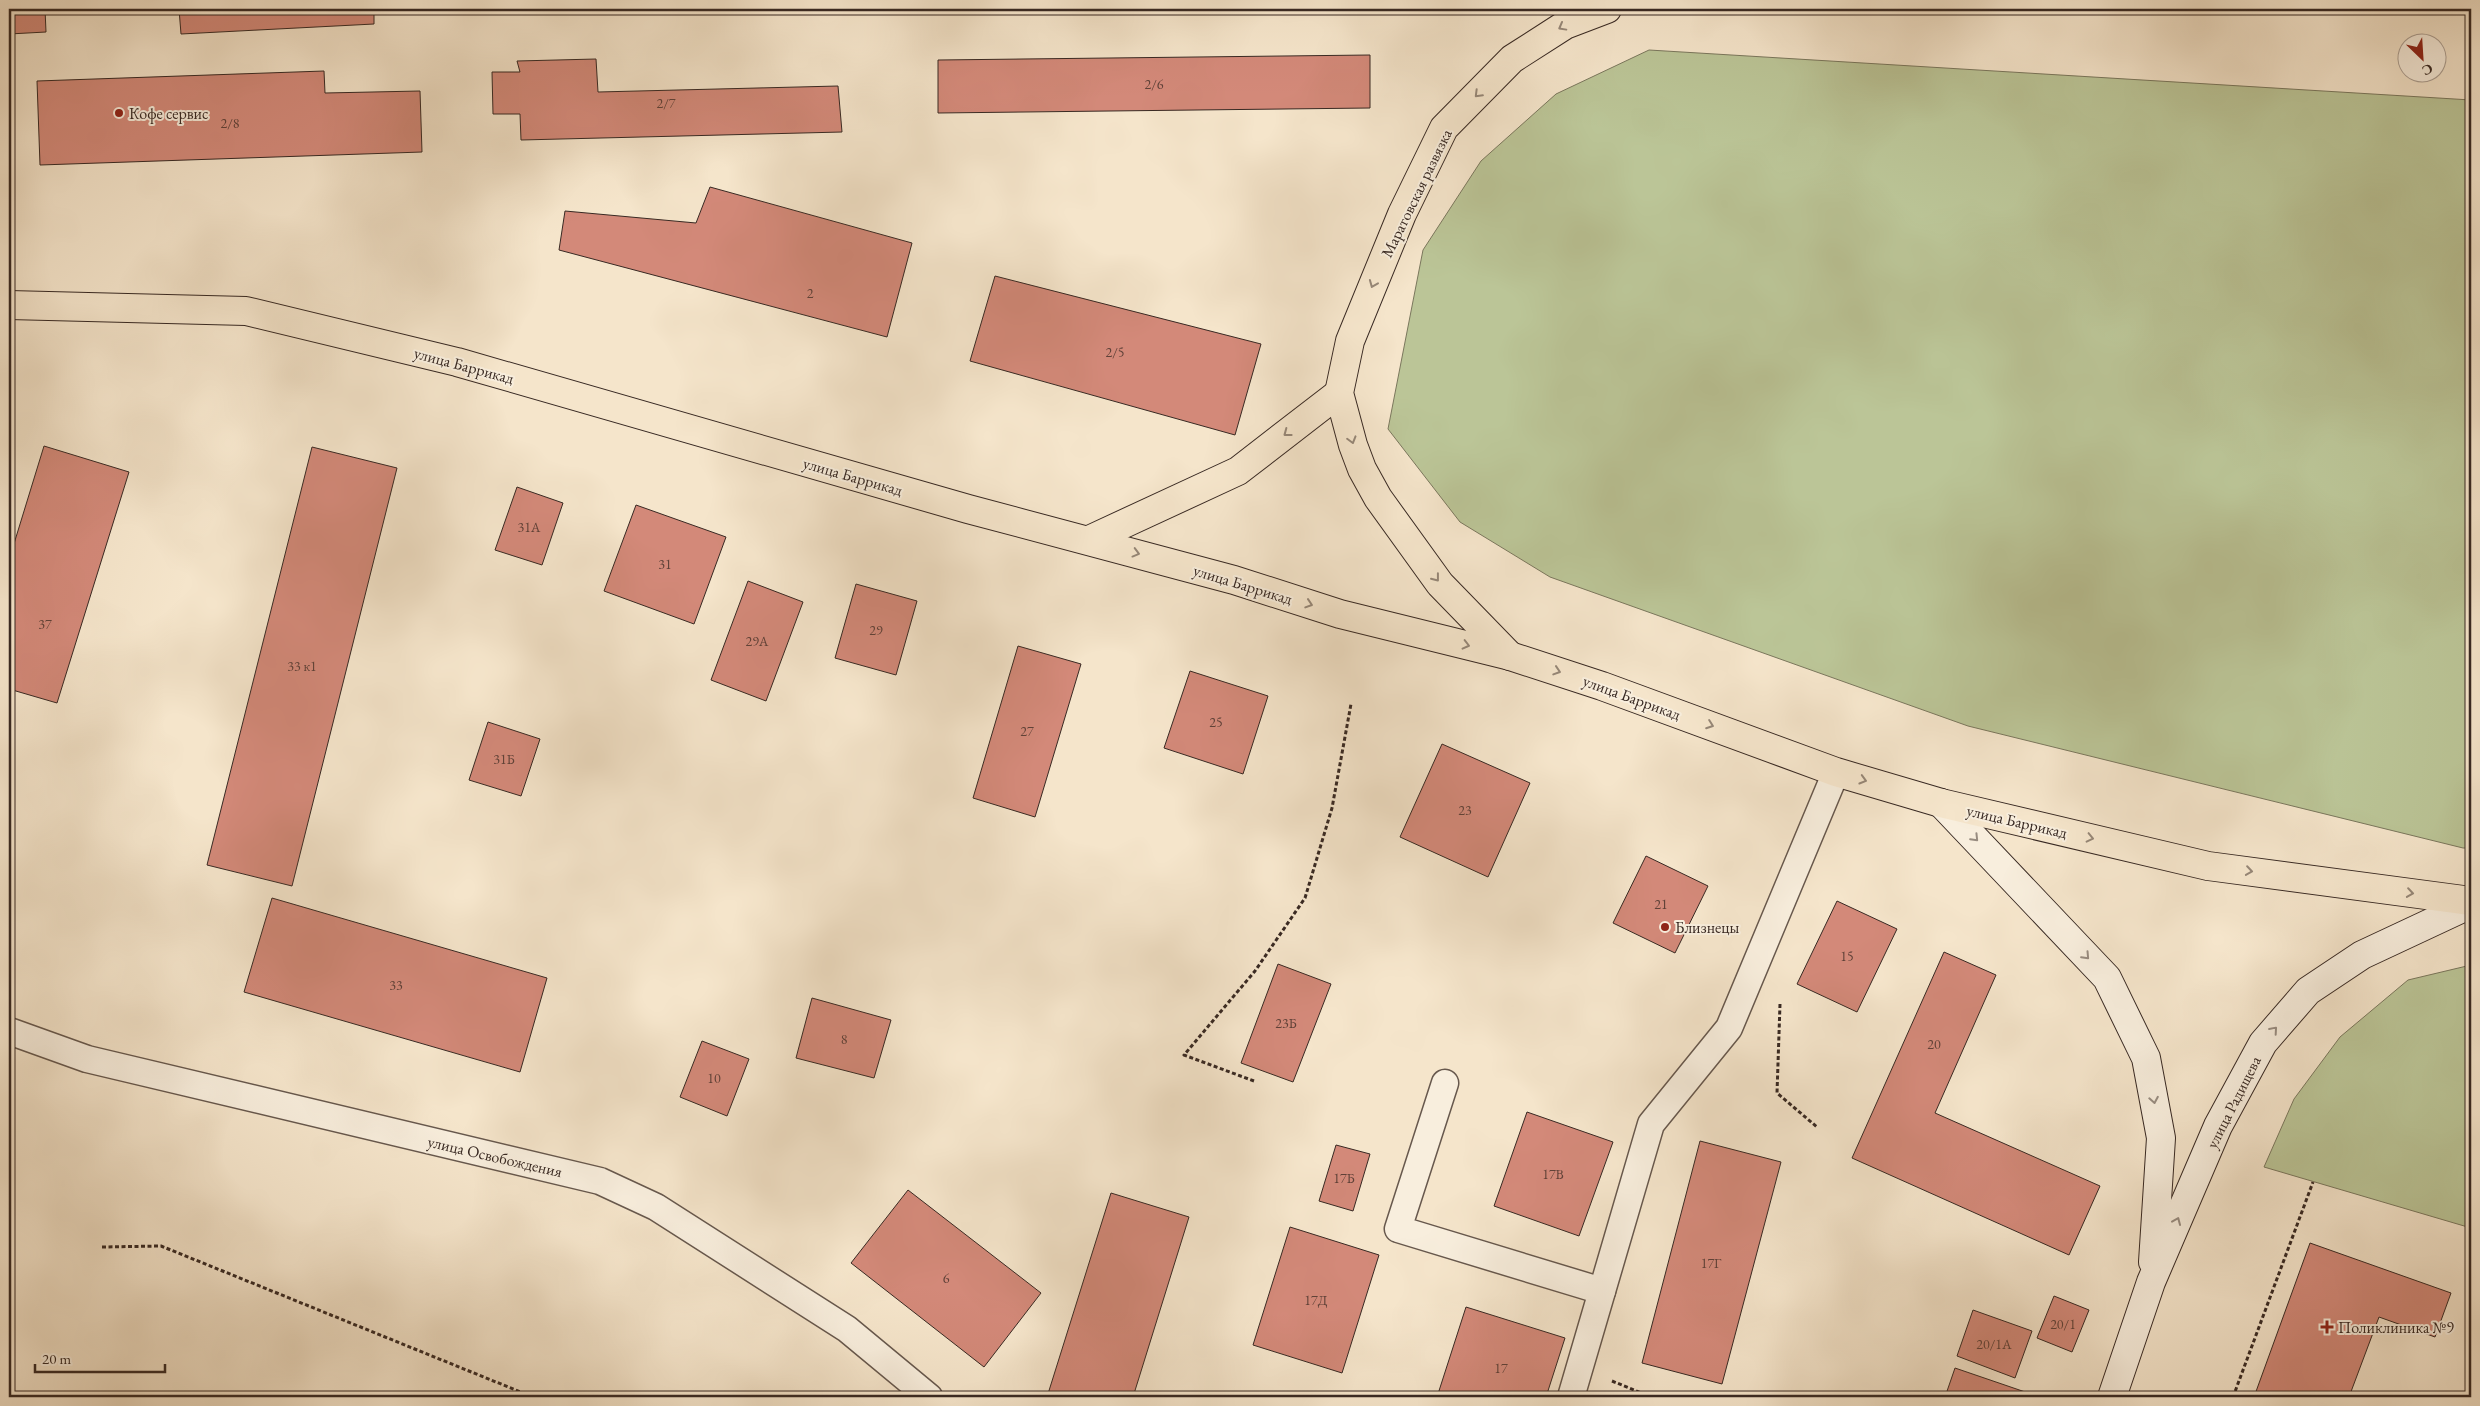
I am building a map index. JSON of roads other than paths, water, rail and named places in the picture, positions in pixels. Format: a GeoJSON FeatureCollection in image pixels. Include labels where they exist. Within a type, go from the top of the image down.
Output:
{"type":"FeatureCollection","features":[{"type":"Feature","properties":{"kind":"main road","name":"Маратовская развязка"},"geometry":{"type":"LineString","coordinates":[[1339,393],[1350,341],[1402,214],[1444,128],[1512,58],[1565,25],[1607,9]]}},
{"type":"Feature","properties":{"kind":"main road","name":"улица Баррикад"},"geometry":{"type":"LineString","coordinates":[[9,305],[246,311],[457,362],[958,506],[1234,580],[1340,614],[1510,656],[1602,686],[1836,772],[1941,803],[2208,866],[2471,902]]}},
{"type":"Feature","properties":{"kind":"main road"},"geometry":{"type":"LineString","coordinates":[[1089,540],[1238,470],[1339,393],[1353,445],[1362,469],[1378,498],[1440,584],[1510,656]]}},
{"type":"Feature","properties":{"kind":"main road"},"geometry":{"type":"LineString","coordinates":[[1941,803],[2107,978],[2146,1058],[2161,1138],[2151,1282]]}},
{"type":"Feature","properties":{"kind":"main road","name":"улица Радищева"},"geometry":{"type":"LineString","coordinates":[[2112,1397],[2151,1282],[2218,1126],[2263,1043],[2308,991],[2362,955],[2471,902]]}},
{"type":"Feature","properties":{"kind":"lane"},"geometry":{"type":"LineString","coordinates":[[1571,1397],[1651,1124],[1729,1028],[1836,772]]}},
{"type":"Feature","properties":{"kind":"lane","name":"улица Освобождения"},"geometry":{"type":"LineString","coordinates":[[9,1031],[87,1059],[600,1181],[656,1207],[847,1329],[929,1397]]}},
{"type":"Feature","properties":{"kind":"lane"},"geometry":{"type":"LineString","coordinates":[[1445,1083],[1398,1230],[1602,1291]]}},
{"type":"Feature","properties":{"kind":"place","name":"Кофе сервис"},"geometry":{"type":"Point","coordinates":[119,113]}},
{"type":"Feature","properties":{"kind":"place","name":"Близнецы"},"geometry":{"type":"Point","coordinates":[1665,927]}},
{"type":"Feature","properties":{"kind":"place","name":"Поликлиника №9"},"geometry":{"type":"Point","coordinates":[2327,1327]}}]}
